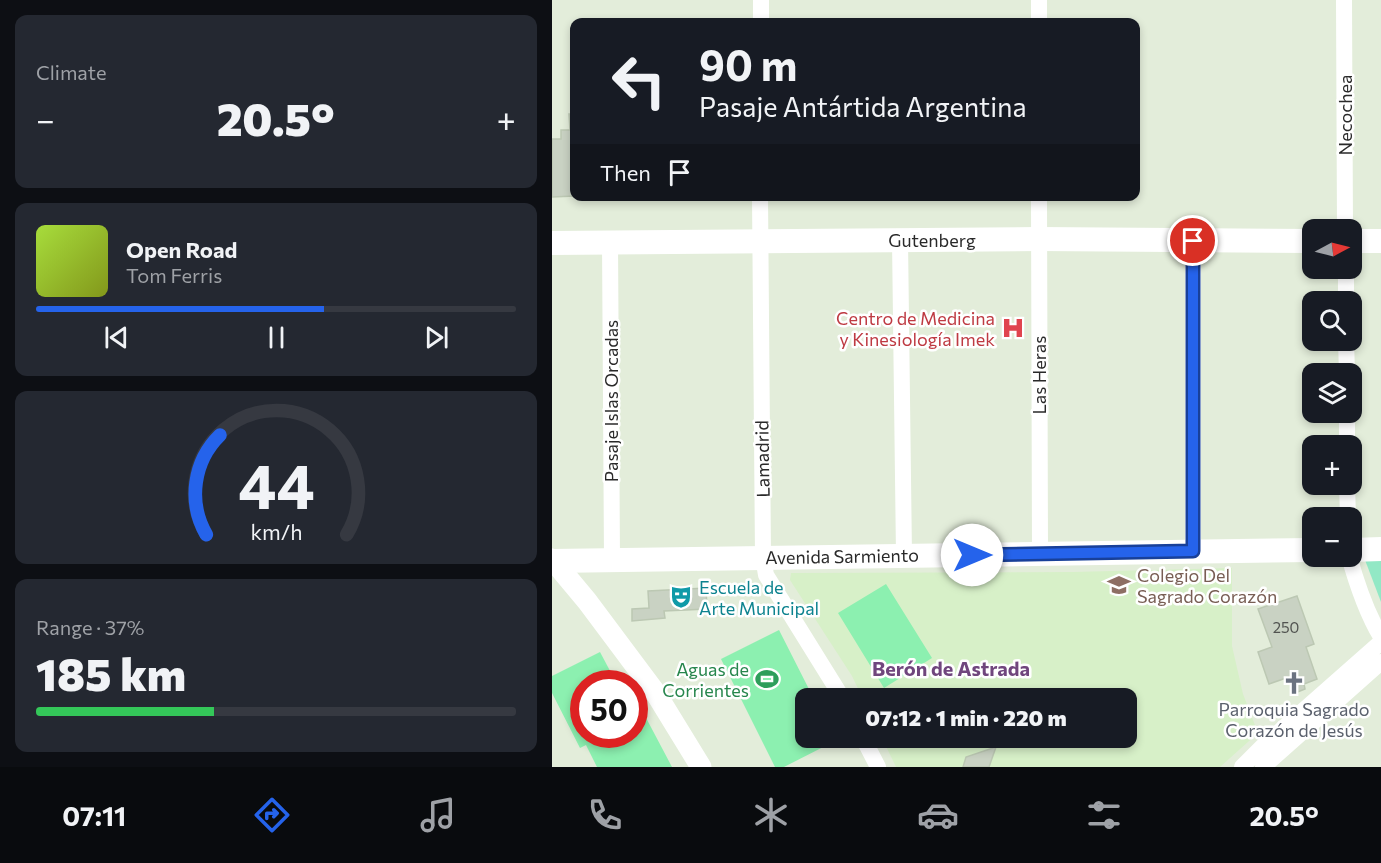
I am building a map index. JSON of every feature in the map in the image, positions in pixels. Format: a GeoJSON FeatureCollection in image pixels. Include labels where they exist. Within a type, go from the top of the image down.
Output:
{"type":"FeatureCollection","features":[{"type":"Feature","properties":{"kind":"main road","name":"Gutenberg"},"geometry":{"type":"LineString","coordinates":[[552,243],[1039,239],[1302,241]]}},
{"type":"Feature","properties":{"kind":"main road"},"geometry":{"type":"LineString","coordinates":[[1362,241],[1381,241]]}},
{"type":"Feature","properties":{"kind":"main road"},"geometry":{"type":"LineString","coordinates":[[1362,550],[1381,549]]}},
{"type":"Feature","properties":{"kind":"main road","name":"Avenida Sarmiento"},"geometry":{"type":"LineString","coordinates":[[553,560],[1302,550]]}},
{"type":"Feature","properties":{"kind":"street"},"geometry":{"type":"LineString","coordinates":[[761,0],[761,18]]}},
{"type":"Feature","properties":{"kind":"street"},"geometry":{"type":"LineString","coordinates":[[1039,0],[1039,18]]}},
{"type":"Feature","properties":{"kind":"street","name":"Necochea"},"geometry":{"type":"LineString","coordinates":[[1344,0],[1345,219]]}},
{"type":"Feature","properties":{"kind":"street","name":"Lamadrid"},"geometry":{"type":"LineString","coordinates":[[760,201],[766,575],[836,688]]}},
{"type":"Feature","properties":{"kind":"street","name":"Las Heras"},"geometry":{"type":"LineString","coordinates":[[1039,201],[1040,554]]}},
{"type":"Feature","properties":{"kind":"street"},"geometry":{"type":"LineString","coordinates":[[900,240],[904,556]]}},
{"type":"Feature","properties":{"kind":"street"},"geometry":{"type":"LineString","coordinates":[[1193,241],[1193,551]]}},
{"type":"Feature","properties":{"kind":"street","name":"Pasaje Islas Orcadas"},"geometry":{"type":"LineString","coordinates":[[610,242],[612,560]]}},
{"type":"Feature","properties":{"kind":"street"},"geometry":{"type":"LineString","coordinates":[[553,560],[587,601],[655,692],[701,767]]}},
{"type":"Feature","properties":{"kind":"street"},"geometry":{"type":"LineString","coordinates":[[1352,567],[1370,619],[1381,637]]}},
{"type":"Feature","properties":{"kind":"street"},"geometry":{"type":"LineString","coordinates":[[1270,759],[1381,642]]}},
{"type":"Feature","properties":{"kind":"street"},"geometry":{"type":"LineString","coordinates":[[1242,767],[1270,759],[1381,662]]}},
{"type":"Feature","properties":{"kind":"street"},"geometry":{"type":"LineString","coordinates":[[868,748],[878,767]]}},
{"type":"Feature","properties":{"kind":"shaded area"},"geometry":{"type":"Polygon","coordinates":[[[1365,560],[1381,560],[1381,602],[1365,560]]]}},
{"type":"Feature","properties":{"kind":"shaded area"},"geometry":{"type":"Polygon","coordinates":[[[1232,568],[1232,646],[1243,694],[1258,733],[1220,767],[896,767],[887,748],[1137,748],[1137,688],[858,688],[790,580],[791,573],[1073,572],[1232,568]]]}},
{"type":"Feature","properties":{"kind":"green space"},"geometry":{"type":"Polygon","coordinates":[[[886,584],[932,658],[884,688],[838,613],[886,584]]]}},
{"type":"Feature","properties":{"kind":"green space","name":"Aguas de Corrientes"},"geometry":{"type":"Polygon","coordinates":[[[779,630],[808,688],[795,688],[795,748],[821,748],[784,767],[775,767],[721,659],[779,630]]]}},
{"type":"Feature","properties":{"kind":"green space"},"geometry":{"type":"Polygon","coordinates":[[[600,652],[610,670],[570,670],[570,728],[552,693],[552,676],[600,652]]]}},
{"type":"Feature","properties":{"kind":"green space"},"geometry":{"type":"Polygon","coordinates":[[[648,722],[672,767],[597,767],[588,748],[648,748],[648,722]]]}},
{"type":"Feature","properties":{"kind":"building"},"geometry":{"type":"Polygon","coordinates":[[[561,130],[570,130],[570,196],[552,197],[552,139],[561,139],[561,130]]]}},
{"type":"Feature","properties":{"kind":"building","name":"Escuela de Arte Municipal"},"geometry":{"type":"Polygon","coordinates":[[[706,588],[707,609],[664,611],[665,618],[632,621],[632,609],[649,608],[648,591],[706,588]]]}},
{"type":"Feature","properties":{"kind":"building","name":"Parroquia Sagrado Corazón de Jesús"},"geometry":{"type":"Polygon","coordinates":[[[1297,596],[1314,644],[1306,647],[1317,679],[1304,684],[1305,689],[1295,693],[1289,677],[1269,684],[1258,652],[1272,647],[1258,609],[1297,596]]]}},
{"type":"Feature","properties":{"kind":"building"},"geometry":{"type":"Polygon","coordinates":[[[996,748],[989,767],[963,767],[966,757],[996,748]]]}},
{"type":"Feature","properties":{"kind":"place","name":"Centro de Medicina y Kinesiología Imek"},"geometry":{"type":"Point","coordinates":[1013,328]}},
{"type":"Feature","properties":{"kind":"place","name":"Colegio Del Sagrado Corazón"},"geometry":{"type":"Point","coordinates":[1119,585]}},
{"type":"Feature","properties":{"kind":"place","name":"Escuela de Arte Municipal"},"geometry":{"type":"Point","coordinates":[681,597]}},
{"type":"Feature","properties":{"kind":"place","name":"Aguas de Corrientes"},"geometry":{"type":"Point","coordinates":[767,679]}},
{"type":"Feature","properties":{"kind":"place","name":"Parroquia Sagrado Corazón de Jesús"},"geometry":{"type":"Point","coordinates":[1294,683]}},
{"type":"Feature","properties":{"kind":"district","name":"Berón de Astrada"},"geometry":{"type":"Point","coordinates":[951,668]}},
{"type":"Feature","properties":{"kind":"route"},"geometry":{"type":"LineString","coordinates":[[972,555],[1193,551],[1193,241]]}}]}
